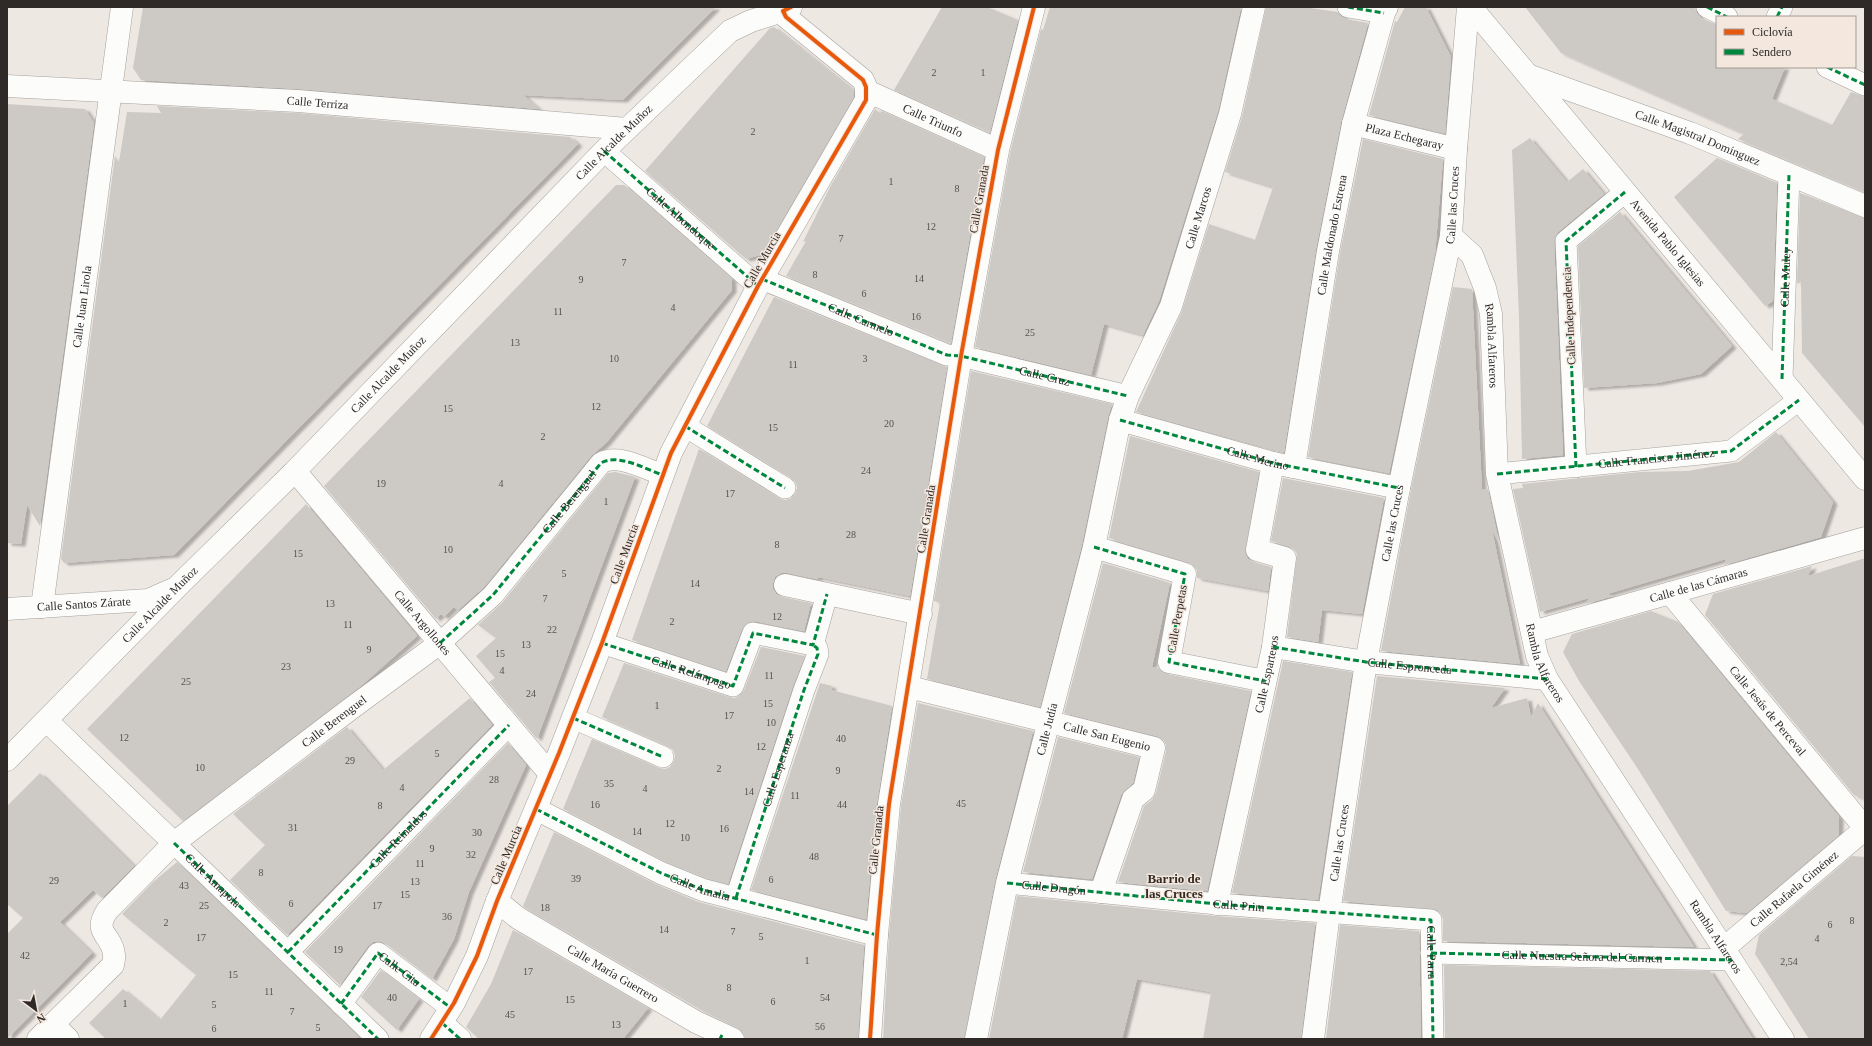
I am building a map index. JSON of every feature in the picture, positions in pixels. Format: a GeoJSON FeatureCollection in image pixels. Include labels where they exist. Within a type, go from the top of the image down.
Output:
{"type":"FeatureCollection","features":[{"type":"Feature","properties":{"kind":"street","name":"Calle Juan Lirola"},"geometry":{"type":"LineString","coordinates":[[42,607],[109,92],[122,7]]}},
{"type":"Feature","properties":{"kind":"street","name":"Calle Granada"},"geometry":{"type":"LineString","coordinates":[[870,1039],[877,935],[889,804],[921,614],[961,356],[998,150],[1034,7]]}},
{"type":"Feature","properties":{"kind":"street","name":"Calle Marcos"},"geometry":{"type":"LineString","coordinates":[[1120,420],[1128,396],[1171,306],[1230,114],[1254,7]]}},
{"type":"Feature","properties":{"kind":"street"},"geometry":{"type":"LineString","coordinates":[[1348,7],[1385,10]]}},
{"type":"Feature","properties":{"kind":"street","name":"Avenida Pablo Iglesias"},"geometry":{"type":"LineString","coordinates":[[1469,7],[1528,75],[1624,192],[1865,479]]}},
{"type":"Feature","properties":{"kind":"street","name":"Calle las Cruces"},"geometry":{"type":"LineString","coordinates":[[1313,1039],[1329,913],[1366,662],[1399,488],[1451,236],[1456,149],[1469,7]]}},
{"type":"Feature","properties":{"kind":"street"},"geometry":{"type":"LineString","coordinates":[[1707,7],[1725,16]]}},
{"type":"Feature","properties":{"kind":"street"},"geometry":{"type":"LineString","coordinates":[[1778,16],[1782,7]]}},
{"type":"Feature","properties":{"kind":"street"},"geometry":{"type":"LineString","coordinates":[[782,8],[786,17],[863,80],[867,91]]}},
{"type":"Feature","properties":{"kind":"street","name":"Calle Alcalde Muñoz"},"geometry":{"type":"LineString","coordinates":[[7,760],[180,584],[295,471],[604,151],[730,31],[782,8]]}},
{"type":"Feature","properties":{"kind":"street","name":"Calle Maldonado Estrena"},"geometry":{"type":"LineString","coordinates":[[1284,465],[1353,124],[1385,10]]}},
{"type":"Feature","properties":{"kind":"street"},"geometry":{"type":"LineString","coordinates":[[1829,68],[1865,85]]}},
{"type":"Feature","properties":{"kind":"street","name":"Calle Magistral Dominguez"},"geometry":{"type":"LineString","coordinates":[[1528,75],[1690,133],[1865,206]]}},
{"type":"Feature","properties":{"kind":"street","name":"Calle Terriza"},"geometry":{"type":"LineString","coordinates":[[7,86],[298,101],[627,129]]}},
{"type":"Feature","properties":{"kind":"street","name":"Calle Triunfo"},"geometry":{"type":"LineString","coordinates":[[867,91],[998,150]]}},
{"type":"Feature","properties":{"kind":"street","name":"Calle Murcia"},"geometry":{"type":"LineString","coordinates":[[442,1023],[477,956],[497,901],[573,718],[671,453],[760,282],[866,100],[867,91]]}},
{"type":"Feature","properties":{"kind":"street","name":"Plaza Echegaray"},"geometry":{"type":"LineString","coordinates":[[1353,124],[1456,149]]}},
{"type":"Feature","properties":{"kind":"street","name":"Calle Albondoque"},"geometry":{"type":"LineString","coordinates":[[604,151],[760,282]]}},
{"type":"Feature","properties":{"kind":"street","name":"Calle Muley"},"geometry":{"type":"LineString","coordinates":[[1782,379],[1789,175]]}},
{"type":"Feature","properties":{"kind":"street","name":"Calle Independencia"},"geometry":{"type":"LineString","coordinates":[[1576,467],[1566,241],[1624,192]]}},
{"type":"Feature","properties":{"kind":"street","name":"Rambla Alfareros"},"geometry":{"type":"LineString","coordinates":[[1451,236],[1472,255],[1485,288],[1491,314],[1497,474],[1537,656],[1547,678],[1783,1039]]}},
{"type":"Feature","properties":{"kind":"street","name":"Calle Carmelo"},"geometry":{"type":"LineString","coordinates":[[760,282],[947,354],[961,356]]}},
{"type":"Feature","properties":{"kind":"street","name":"Calle Cruz"},"geometry":{"type":"LineString","coordinates":[[961,356],[1128,396]]}},
{"type":"Feature","properties":{"kind":"street","name":"Calle Francisca Jiménez"},"geometry":{"type":"LineString","coordinates":[[1497,474],[1731,451],[1799,400]]}},
{"type":"Feature","properties":{"kind":"street","name":"Calle Merino"},"geometry":{"type":"LineString","coordinates":[[1120,420],[1284,465],[1399,488]]}},
{"type":"Feature","properties":{"kind":"street","name":"Calle Judía"},"geometry":{"type":"LineString","coordinates":[[976,1039],[1008,883],[1094,547],[1120,420]]}},
{"type":"Feature","properties":{"kind":"street"},"geometry":{"type":"LineString","coordinates":[[685,426],[785,488]]}},
{"type":"Feature","properties":{"kind":"street","name":"Calle Berenguel"},"geometry":{"type":"LineString","coordinates":[[53,1034],[113,964],[114,955],[102,931],[101,925],[102,919],[107,911],[174,843],[440,643],[493,595],[601,463],[609,459],[619,459],[663,475]]}},
{"type":"Feature","properties":{"kind":"street","name":"Calle Esparteros"},"geometry":{"type":"LineString","coordinates":[[1217,904],[1273,647],[1285,558],[1257,550],[1284,465]]}},
{"type":"Feature","properties":{"kind":"street","name":"Calle Argollones"},"geometry":{"type":"LineString","coordinates":[[295,471],[550,774]]}},
{"type":"Feature","properties":{"kind":"street","name":"Calle de las Cámaras"},"geometry":{"type":"LineString","coordinates":[[1532,632],[1865,538]]}},
{"type":"Feature","properties":{"kind":"street","name":"Calle Perpetas"},"geometry":{"type":"LineString","coordinates":[[1094,547],[1185,574],[1169,662],[1265,681]]}},
{"type":"Feature","properties":{"kind":"street","name":"Calle Santos Zárate"},"geometry":{"type":"LineString","coordinates":[[7,609],[148,600],[180,584]]}},
{"type":"Feature","properties":{"kind":"street"},"geometry":{"type":"LineString","coordinates":[[784,585],[921,614]]}},
{"type":"Feature","properties":{"kind":"street","name":"Calle Jesús de Perceval"},"geometry":{"type":"LineString","coordinates":[[1670,593],[1865,828]]}},
{"type":"Feature","properties":{"kind":"street"},"geometry":{"type":"LineString","coordinates":[[813,645],[827,594]]}},
{"type":"Feature","properties":{"kind":"street"},"geometry":{"type":"LineString","coordinates":[[125,601],[136,606],[143,614],[139,626]]}},
{"type":"Feature","properties":{"kind":"street","name":"Calle Relámpago"},"geometry":{"type":"LineString","coordinates":[[602,643],[733,686],[753,634],[813,645]]}},
{"type":"Feature","properties":{"kind":"street","name":"Calle Esperanza"},"geometry":{"type":"LineString","coordinates":[[736,898],[804,690],[818,654],[817,648],[813,645]]}},
{"type":"Feature","properties":{"kind":"street","name":"Calle Espronceda"},"geometry":{"type":"LineString","coordinates":[[1273,647],[1366,662],[1547,678]]}},
{"type":"Feature","properties":{"kind":"street","name":"Calle San Eugenio"},"geometry":{"type":"LineString","coordinates":[[909,687],[1154,748],[1144,790],[1134,799],[1101,892]]}},
{"type":"Feature","properties":{"kind":"street"},"geometry":{"type":"LineString","coordinates":[[573,718],[663,757]]}},
{"type":"Feature","properties":{"kind":"street","name":"Calle Amapola"},"geometry":{"type":"LineString","coordinates":[[47,721],[378,1039]]}},
{"type":"Feature","properties":{"kind":"street","name":"Calle Reinaldos"},"geometry":{"type":"LineString","coordinates":[[288,952],[508,725]]}},
{"type":"Feature","properties":{"kind":"street","name":"Calle Amalia"},"geometry":{"type":"LineString","coordinates":[[536,809],[661,874],[704,890],[877,935]]}},
{"type":"Feature","properties":{"kind":"street","name":"Calle Rafaela Giménez"},"geometry":{"type":"LineString","coordinates":[[1728,955],[1865,828]]}},
{"type":"Feature","properties":{"kind":"street","name":"Calle Dragón"},"geometry":{"type":"LineString","coordinates":[[1008,883],[1101,892]]}},
{"type":"Feature","properties":{"kind":"street","name":"Calle Prim"},"geometry":{"type":"LineString","coordinates":[[1101,892],[1217,904],[1329,913]]}},
{"type":"Feature","properties":{"kind":"street","name":"Calle María Guerrero"},"geometry":{"type":"LineString","coordinates":[[497,901],[518,918],[725,1038]]}},
{"type":"Feature","properties":{"kind":"street","name":"Calle Parra"},"geometry":{"type":"LineString","coordinates":[[1329,913],[1431,920],[1433,1039]]}},
{"type":"Feature","properties":{"kind":"street","name":"Calle Cita"},"geometry":{"type":"LineString","coordinates":[[341,1004],[378,953],[442,1023]]}},
{"type":"Feature","properties":{"kind":"street","name":"Calle Nuestra Señora del Carmen"},"geometry":{"type":"LineString","coordinates":[[1431,953],[1728,955]]}},
{"type":"Feature","properties":{"kind":"street"},"geometry":{"type":"LineString","coordinates":[[442,1023],[460,1039]]}},
{"type":"Feature","properties":{"kind":"building"},"geometry":{"type":"Polygon","coordinates":[[[143,7],[716,7],[623,100],[523,95],[539,109],[299,89],[141,80],[133,68],[143,7]]]}},
{"type":"Feature","properties":{"kind":"building"},"geometry":{"type":"Polygon","coordinates":[[[942,7],[987,7],[1018,20],[990,132],[894,90],[942,7]]]}},
{"type":"Feature","properties":{"kind":"building"},"geometry":{"type":"Polygon","coordinates":[[[1050,7],[1241,7],[1218,111],[1159,301],[1143,335],[1104,324],[1091,375],[975,347],[1010,153],[1041,29],[1043,30],[1050,7]]]}},
{"type":"Feature","properties":{"kind":"building"},"geometry":{"type":"Polygon","coordinates":[[[1266,7],[1303,7],[1338,12],[1346,19],[1368,23],[1341,122],[1316,249],[1284,452],[1136,412],[1182,311],[1209,224],[1255,240],[1273,187],[1225,172],[1242,117],[1266,7]]]}},
{"type":"Feature","properties":{"kind":"building"},"geometry":{"type":"Polygon","coordinates":[[[1405,7],[1426,7],[1451,57],[1445,133],[1369,115],[1395,21],[1397,22],[1405,7]]]}},
{"type":"Feature","properties":{"kind":"building"},"geometry":{"type":"Polygon","coordinates":[[[1525,7],[1695,7],[1701,18],[1716,25],[1716,68],[1785,68],[1772,99],[1832,125],[1851,92],[1865,97],[1865,192],[1738,139],[1744,134],[1561,53],[1525,7]]]}},
{"type":"Feature","properties":{"kind":"building"},"geometry":{"type":"Polygon","coordinates":[[[774,27],[854,91],[854,97],[765,250],[760,255],[746,259],[645,171],[770,28],[774,27]]]}},
{"type":"Feature","properties":{"kind":"building"},"geometry":{"type":"Polygon","coordinates":[[[7,104],[85,109],[94,123],[40,526],[27,505],[21,544],[7,543],[7,104]]]}},
{"type":"Feature","properties":{"kind":"building"},"geometry":{"type":"Polygon","coordinates":[[[157,106],[297,113],[570,137],[578,144],[174,555],[64,563],[61,559],[115,156],[119,162],[127,112],[161,113],[157,106]]]}},
{"type":"Feature","properties":{"kind":"building"},"geometry":{"type":"Polygon","coordinates":[[[875,109],[880,113],[882,111],[984,157],[951,343],[786,276],[806,241],[803,242],[830,187],[875,109]]]}},
{"type":"Feature","properties":{"kind":"building"},"geometry":{"type":"Polygon","coordinates":[[[1530,138],[1567,182],[1583,169],[1604,194],[1558,232],[1554,241],[1563,455],[1522,459],[1519,317],[1512,150],[1530,138]]]}},
{"type":"Feature","properties":{"kind":"building"},"geometry":{"type":"Polygon","coordinates":[[[1363,139],[1443,159],[1435,254],[1389,473],[1308,457],[1340,253],[1363,139]]]}},
{"type":"Feature","properties":{"kind":"building"},"geometry":{"type":"Polygon","coordinates":[[[1717,158],[1777,183],[1773,301],[1765,306],[1674,197],[1717,158]]]}},
{"type":"Feature","properties":{"kind":"building"},"geometry":{"type":"Polygon","coordinates":[[[616,185],[624,185],[732,279],[732,290],[606,443],[592,455],[484,587],[458,610],[454,607],[444,617],[441,614],[436,619],[324,486],[616,185]]]}},
{"type":"Feature","properties":{"kind":"building"},"geometry":{"type":"Polygon","coordinates":[[[1800,193],[1865,218],[1865,427],[1802,353],[1801,282],[1797,284],[1800,193]]]}},
{"type":"Feature","properties":{"kind":"building"},"geometry":{"type":"Polygon","coordinates":[[[1620,212],[1732,346],[1701,374],[1657,383],[1584,388],[1578,246],[1620,212]]]}},
{"type":"Feature","properties":{"kind":"building"},"geometry":{"type":"Polygon","coordinates":[[[1453,287],[1472,289],[1482,490],[1488,489],[1499,543],[1492,530],[1520,664],[1381,651],[1411,490],[1453,287]]]}},
{"type":"Feature","properties":{"kind":"building"},"geometry":{"type":"Polygon","coordinates":[[[774,297],[947,367],[910,596],[818,577],[818,579],[781,573],[775,577],[773,583],[773,589],[776,594],[782,597],[811,603],[804,631],[755,621],[749,622],[742,629],[726,671],[632,640],[699,449],[779,498],[784,500],[790,499],[795,494],[797,488],[796,483],[791,478],[707,426],[774,297]]]}},
{"type":"Feature","properties":{"kind":"building"},"geometry":{"type":"Polygon","coordinates":[[[971,371],[1112,404],[1082,544],[1040,707],[927,679],[940,603],[934,601],[971,371]]]}},
{"type":"Feature","properties":{"kind":"building"},"geometry":{"type":"Polygon","coordinates":[[[1776,432],[1833,502],[1821,537],[1724,565],[1726,559],[1607,594],[1613,596],[1586,604],[1589,598],[1540,612],[1513,489],[1523,488],[1522,484],[1640,472],[1688,471],[1739,462],[1776,432]]]}},
{"type":"Feature","properties":{"kind":"building"},"geometry":{"type":"Polygon","coordinates":[[[1130,436],[1259,472],[1245,553],[1248,559],[1253,562],[1271,567],[1268,591],[1197,578],[1197,570],[1189,562],[1109,538],[1130,436]]]}},
{"type":"Feature","properties":{"kind":"building"},"geometry":{"type":"Polygon","coordinates":[[[615,472],[635,477],[537,739],[489,682],[495,678],[476,656],[496,638],[478,625],[502,603],[608,473],[615,472]]]}},
{"type":"Feature","properties":{"kind":"building"},"geometry":{"type":"Polygon","coordinates":[[[1283,478],[1384,498],[1362,614],[1322,610],[1318,642],[1287,637],[1297,554],[1294,549],[1289,546],[1271,541],[1283,478]]]}},
{"type":"Feature","properties":{"kind":"building"},"geometry":{"type":"Polygon","coordinates":[[[306,504],[417,636],[361,686],[183,821],[87,729],[306,504]]]}},
{"type":"Feature","properties":{"kind":"building"},"geometry":{"type":"Polygon","coordinates":[[[1865,558],[1865,799],[1854,795],[1705,615],[1713,594],[1812,566],[1808,576],[1865,558]]]}},
{"type":"Feature","properties":{"kind":"building"},"geometry":{"type":"Polygon","coordinates":[[[1103,563],[1170,583],[1152,667],[1158,668],[1167,674],[1251,691],[1207,891],[1118,882],[1144,806],[1152,800],[1156,793],[1166,751],[1166,745],[1163,739],[1157,736],[1064,713],[1103,563]]]}},
{"type":"Feature","properties":{"kind":"building"},"geometry":{"type":"Polygon","coordinates":[[[1651,611],[1678,622],[1839,817],[1839,835],[1747,913],[1726,911],[1638,769],[1579,681],[1563,652],[1572,634],[1651,611]]]}},
{"type":"Feature","properties":{"kind":"building"},"geometry":{"type":"Polygon","coordinates":[[[761,647],[805,656],[793,686],[728,884],[707,878],[666,862],[563,809],[592,739],[659,768],[665,769],[670,767],[674,761],[675,755],[673,750],[668,746],[602,717],[624,663],[735,698],[744,690],[761,647]]]}},
{"type":"Feature","properties":{"kind":"building"},"geometry":{"type":"Polygon","coordinates":[[[1283,661],[1352,672],[1318,900],[1232,893],[1283,661]]]}},
{"type":"Feature","properties":{"kind":"building"},"geometry":{"type":"Polygon","coordinates":[[[1377,676],[1505,688],[1491,708],[1527,698],[1531,717],[1538,703],[1694,947],[1443,941],[1443,919],[1437,910],[1343,901],[1377,676]]]}},
{"type":"Feature","properties":{"kind":"building"},"geometry":{"type":"Polygon","coordinates":[[[820,683],[832,686],[831,690],[892,706],[877,803],[866,919],[751,890],[820,683]]]}},
{"type":"Feature","properties":{"kind":"building"},"geometry":{"type":"Polygon","coordinates":[[[470,698],[492,725],[287,935],[230,880],[265,845],[233,814],[347,727],[383,770],[470,698]]]}},
{"type":"Feature","properties":{"kind":"building"},"geometry":{"type":"Polygon","coordinates":[[[918,703],[1033,731],[995,881],[964,1039],[883,1039],[889,936],[901,806],[918,703]]]}},
{"type":"Feature","properties":{"kind":"building"},"geometry":{"type":"Polygon","coordinates":[[[1058,737],[1139,757],[1133,783],[1121,795],[1092,879],[1023,872],[1058,737]]]}},
{"type":"Feature","properties":{"kind":"building"},"geometry":{"type":"Polygon","coordinates":[[[508,743],[526,765],[469,892],[454,939],[432,979],[385,943],[379,941],[373,942],[368,946],[340,985],[305,952],[508,743]]]}},
{"type":"Feature","properties":{"kind":"building"},"geometry":{"type":"Polygon","coordinates":[[[40,773],[134,866],[102,898],[93,890],[60,922],[92,953],[7,1039],[7,934],[23,918],[7,904],[7,806],[40,773]]]}},
{"type":"Feature","properties":{"kind":"building"},"geometry":{"type":"Polygon","coordinates":[[[554,832],[655,884],[698,902],[864,945],[858,1039],[745,1039],[743,1032],[738,1028],[705,1012],[525,908],[523,906],[554,832]]]}},
{"type":"Feature","properties":{"kind":"building"},"geometry":{"type":"Polygon","coordinates":[[[1852,856],[1865,857],[1865,1039],[1809,1039],[1755,954],[1759,935],[1852,856]]]}},
{"type":"Feature","properties":{"kind":"building"},"geometry":{"type":"Polygon","coordinates":[[[177,862],[358,1037],[358,1039],[106,1039],[89,1023],[123,989],[160,1020],[196,975],[122,914],[153,882],[177,862]]]}},
{"type":"Feature","properties":{"kind":"building"},"geometry":{"type":"Polygon","coordinates":[[[1017,896],[1215,916],[1315,923],[1301,1039],[1203,1039],[1211,992],[1137,979],[1122,1039],[989,1039],[1017,896]]]}},
{"type":"Feature","properties":{"kind":"building"},"geometry":{"type":"Polygon","coordinates":[[[1340,925],[1419,931],[1421,1039],[1326,1039],[1340,925]]]}},
{"type":"Feature","properties":{"kind":"building"},"geometry":{"type":"Polygon","coordinates":[[[513,930],[648,1008],[623,1039],[479,1039],[466,1027],[491,984],[513,930]]]}},
{"type":"Feature","properties":{"kind":"building"},"geometry":{"type":"Polygon","coordinates":[[[1444,965],[1710,971],[1753,1039],[1445,1039],[1444,965]]]}},
{"type":"Feature","properties":{"kind":"building"},"geometry":{"type":"Polygon","coordinates":[[[381,970],[419,999],[397,1030],[361,997],[381,970]]]}},
{"type":"Feature","properties":{"kind":"marked path"},"geometry":{"type":"LineString","coordinates":[[1348,7],[1384,13]]}},
{"type":"Feature","properties":{"kind":"marked path"},"geometry":{"type":"LineString","coordinates":[[1707,7],[1725,16]]}},
{"type":"Feature","properties":{"kind":"marked path"},"geometry":{"type":"LineString","coordinates":[[1778,16],[1782,7]]}},
{"type":"Feature","properties":{"kind":"marked path"},"geometry":{"type":"LineString","coordinates":[[1829,68],[1865,85]]}},
{"type":"Feature","properties":{"kind":"marked path"},"geometry":{"type":"LineString","coordinates":[[604,151],[758,286]]}},
{"type":"Feature","properties":{"kind":"marked path"},"geometry":{"type":"LineString","coordinates":[[1782,379],[1789,175]]}},
{"type":"Feature","properties":{"kind":"marked path"},"geometry":{"type":"LineString","coordinates":[[1576,467],[1566,241],[1625,192]]}},
{"type":"Feature","properties":{"kind":"marked path"},"geometry":{"type":"LineString","coordinates":[[762,279],[947,355],[961,356],[1128,396]]}},
{"type":"Feature","properties":{"kind":"marked path"},"geometry":{"type":"LineString","coordinates":[[1497,474],[1731,451],[1799,400]]}},
{"type":"Feature","properties":{"kind":"marked path"},"geometry":{"type":"LineString","coordinates":[[1120,420],[1273,463],[1399,488]]}},
{"type":"Feature","properties":{"kind":"marked path"},"geometry":{"type":"LineString","coordinates":[[685,426],[785,488]]}},
{"type":"Feature","properties":{"kind":"marked path"},"geometry":{"type":"LineString","coordinates":[[440,643],[493,595],[601,463],[608,460],[623,461],[663,475]]}},
{"type":"Feature","properties":{"kind":"marked path"},"geometry":{"type":"LineString","coordinates":[[1094,547],[1185,574],[1169,662],[1265,681]]}},
{"type":"Feature","properties":{"kind":"marked path"},"geometry":{"type":"LineString","coordinates":[[602,643],[733,686],[753,633],[813,645],[827,594]]}},
{"type":"Feature","properties":{"kind":"marked path"},"geometry":{"type":"LineString","coordinates":[[736,898],[804,690],[818,654],[817,648],[813,645]]}},
{"type":"Feature","properties":{"kind":"marked path"},"geometry":{"type":"LineString","coordinates":[[1273,647],[1366,662],[1547,679]]}},
{"type":"Feature","properties":{"kind":"marked path"},"geometry":{"type":"LineString","coordinates":[[573,718],[663,757]]}},
{"type":"Feature","properties":{"kind":"marked path"},"geometry":{"type":"LineString","coordinates":[[288,952],[509,725]]}},
{"type":"Feature","properties":{"kind":"marked path"},"geometry":{"type":"LineString","coordinates":[[536,809],[661,873],[703,890],[877,935]]}},
{"type":"Feature","properties":{"kind":"marked path"},"geometry":{"type":"LineString","coordinates":[[174,843],[378,1039]]}},
{"type":"Feature","properties":{"kind":"marked path"},"geometry":{"type":"LineString","coordinates":[[1007,883],[1217,904],[1431,920],[1433,1039]]}},
{"type":"Feature","properties":{"kind":"marked path"},"geometry":{"type":"LineString","coordinates":[[341,1004],[378,953],[451,1008]]}},
{"type":"Feature","properties":{"kind":"marked path"},"geometry":{"type":"LineString","coordinates":[[1431,953],[1732,960]]}},
{"type":"Feature","properties":{"kind":"marked path"},"geometry":{"type":"LineString","coordinates":[[442,1023],[460,1039]]}},
{"type":"Feature","properties":{"kind":"marked path"},"geometry":{"type":"LineString","coordinates":[[720,1039],[722,1035]]}},
{"type":"Feature","properties":{"kind":"cycle path"},"geometry":{"type":"LineString","coordinates":[[431,1039],[454,1003],[477,956],[497,901],[559,753],[602,643],[671,453],[758,286],[866,100],[866,87],[863,80],[786,17],[783,11],[791,7]]}},
{"type":"Feature","properties":{"kind":"cycle path"},"geometry":{"type":"LineString","coordinates":[[870,1039],[877,935],[889,804],[961,356],[998,150],[1034,7]]}},
{"type":"Feature","properties":{"kind":"district","name":"Barrio de las Cruces"},"geometry":{"type":"Point","coordinates":[1174,886]}}]}
